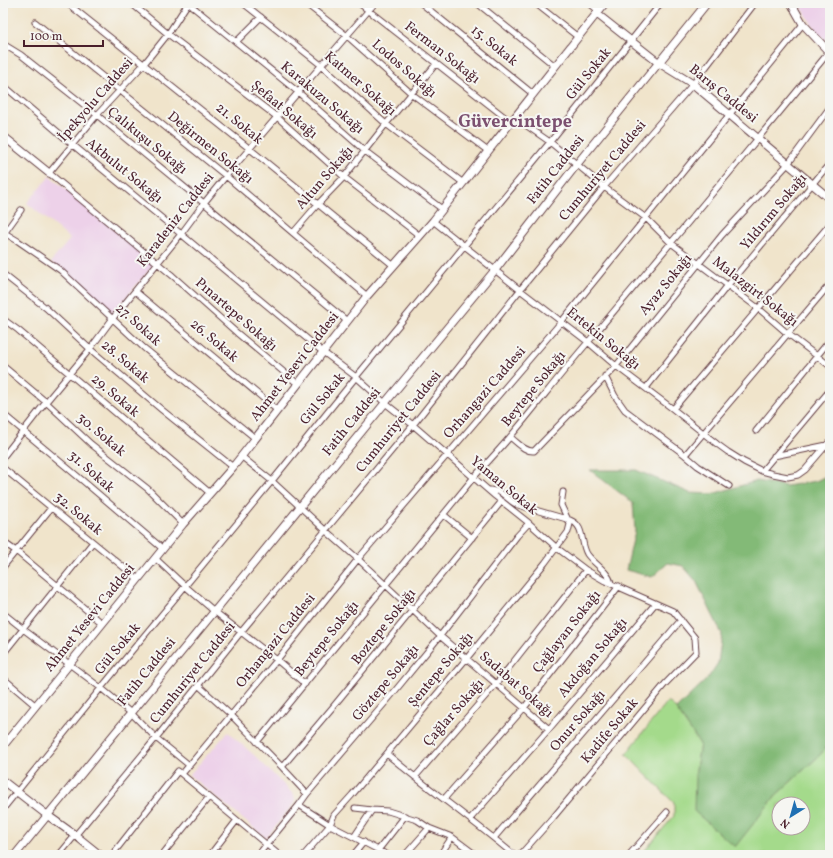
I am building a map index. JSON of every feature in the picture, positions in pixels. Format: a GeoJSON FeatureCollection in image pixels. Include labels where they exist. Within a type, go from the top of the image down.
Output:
{"type":"FeatureCollection","features":[{"type":"Feature","properties":{"kind":"main road","name":"Ahmet Yesevi Caddesi"},"geometry":{"type":"LineString","coordinates":[[3,746],[183,524],[233,467],[367,296],[442,210],[462,182],[605,3]]}},
{"type":"Feature","properties":{"kind":"main road","name":"Fatih Caddesi"},"geometry":{"type":"LineString","coordinates":[[15,855],[495,270],[576,164],[708,3]]}},
{"type":"Feature","properties":{"kind":"main road"},"geometry":{"type":"LineString","coordinates":[[791,3],[803,24],[830,53]]}},
{"type":"Feature","properties":{"kind":"main road","name":"Barış Caddesi"},"geometry":{"type":"LineString","coordinates":[[598,12],[659,63],[693,84],[830,199]]}},
{"type":"Feature","properties":{"kind":"main road"},"geometry":{"type":"LineString","coordinates":[[3,136],[49,173]]}},
{"type":"Feature","properties":{"kind":"main road"},"geometry":{"type":"LineString","coordinates":[[3,781],[100,855]]}},
{"type":"Feature","properties":{"kind":"street","name":"21. Sokak"},"geometry":{"type":"LineString","coordinates":[[67,3],[394,266]]}},
{"type":"Feature","properties":{"kind":"street","name":"Şefaat Sokağı"},"geometry":{"type":"LineString","coordinates":[[131,3],[168,34],[277,117],[344,177],[420,236]]}},
{"type":"Feature","properties":{"kind":"street","name":"İpekyolu Caddesi"},"geometry":{"type":"LineString","coordinates":[[49,173],[97,115],[144,64],[168,34],[188,3]]}},
{"type":"Feature","properties":{"kind":"street","name":"Karakuzu Sokağı"},"geometry":{"type":"LineString","coordinates":[[188,3],[298,92],[365,151],[442,210]]}},
{"type":"Feature","properties":{"kind":"street","name":"Katmer Sokağı"},"geometry":{"type":"LineString","coordinates":[[243,3],[321,65],[386,124],[462,182]]}},
{"type":"Feature","properties":{"kind":"street","name":"Lodos Sokağı"},"geometry":{"type":"LineString","coordinates":[[305,3],[347,36],[412,94],[488,151]]}},
{"type":"Feature","properties":{"kind":"street","name":"Ferman Sokağı"},"geometry":{"type":"LineString","coordinates":[[359,3],[436,64],[513,120]]}},
{"type":"Feature","properties":{"kind":"street","name":"Karadeniz Caddesi"},"geometry":{"type":"LineString","coordinates":[[3,457],[226,176],[375,3]]}},
{"type":"Feature","properties":{"kind":"street","name":"15. Sokak"},"geometry":{"type":"LineString","coordinates":[[421,3],[533,94]]}},
{"type":"Feature","properties":{"kind":"street"},"geometry":{"type":"LineString","coordinates":[[477,3],[555,66]]}},
{"type":"Feature","properties":{"kind":"street"},"geometry":{"type":"LineString","coordinates":[[536,3],[578,37]]}},
{"type":"Feature","properties":{"kind":"street"},"geometry":{"type":"LineString","coordinates":[[590,3],[598,12]]}},
{"type":"Feature","properties":{"kind":"street","name":"Gül Sokak"},"geometry":{"type":"LineString","coordinates":[[3,809],[550,142],[661,3]]}},
{"type":"Feature","properties":{"kind":"street","name":"Cumhuriyet Caddesi"},"geometry":{"type":"LineString","coordinates":[[59,855],[241,632],[413,425],[604,187],[693,84],[755,3]]}},
{"type":"Feature","properties":{"kind":"street"},"geometry":{"type":"LineString","coordinates":[[236,42],[261,17]]}},
{"type":"Feature","properties":{"kind":"street","name":"Değirmen Sokağı"},"geometry":{"type":"LineString","coordinates":[[35,22],[226,176],[367,296]]}},
{"type":"Feature","properties":{"kind":"street","name":"Orhangazi Caddesi"},"geometry":{"type":"LineString","coordinates":[[112,855],[180,773],[189,766],[358,559],[562,322],[803,24]]}},
{"type":"Feature","properties":{"kind":"street","name":"Çalıkuşu Sokağı"},"geometry":{"type":"LineString","coordinates":[[3,44],[21,55],[97,115],[347,321]]}},
{"type":"Feature","properties":{"kind":"street","name":"Beytepe Sokağı"},"geometry":{"type":"LineString","coordinates":[[257,742],[474,477],[510,437],[672,243],[695,213],[830,53]]}},
{"type":"Feature","properties":{"kind":"street","name":"Altun Sokağı"},"geometry":{"type":"LineString","coordinates":[[293,233],[344,177],[436,64]]}},
{"type":"Feature","properties":{"kind":"street","name":"Akbulut Sokağı"},"geometry":{"type":"LineString","coordinates":[[3,86],[322,352]]}},
{"type":"Feature","properties":{"kind":"street","name":"Ayaz Sokağı"},"geometry":{"type":"LineString","coordinates":[[510,437],[527,450],[534,451],[616,366],[722,235],[788,164],[830,107]]}},
{"type":"Feature","properties":{"kind":"street","name":"Malazgirt Sokağı"},"geometry":{"type":"LineString","coordinates":[[513,120],[550,142],[604,187],[646,218],[672,243],[758,308],[787,333],[830,366]]}},
{"type":"Feature","properties":{"kind":"street","name":"Yıldırım Sokağı"},"geometry":{"type":"LineString","coordinates":[[646,388],[728,285],[830,163]]}},
{"type":"Feature","properties":{"kind":"street","name":"Pınartepe Sokağı"},"geometry":{"type":"LineString","coordinates":[[49,173],[173,276],[237,333],[298,384]]}},
{"type":"Feature","properties":{"kind":"street"},"geometry":{"type":"LineString","coordinates":[[3,234],[21,210]]}},
{"type":"Feature","properties":{"kind":"street","name":"Ertekin Sokağı"},"geometry":{"type":"LineString","coordinates":[[433,221],[588,342],[616,366],[728,452],[744,462],[762,470],[788,477],[805,470],[828,443]]}},
{"type":"Feature","properties":{"kind":"street"},"geometry":{"type":"LineString","coordinates":[[673,410],[830,224]]}},
{"type":"Feature","properties":{"kind":"street","name":"27. Sokak"},"geometry":{"type":"LineString","coordinates":[[3,234],[18,241],[60,270],[144,348],[255,438]]}},
{"type":"Feature","properties":{"kind":"street","name":"28. Sokak"},"geometry":{"type":"LineString","coordinates":[[3,274],[46,308],[90,349],[162,410],[233,467]]}},
{"type":"Feature","properties":{"kind":"street"},"geometry":{"type":"LineString","coordinates":[[685,455],[830,284]]}},
{"type":"Feature","properties":{"kind":"street","name":"26. Sokak"},"geometry":{"type":"LineString","coordinates":[[135,291],[277,410]]}},
{"type":"Feature","properties":{"kind":"street","name":"29. Sokak"},"geometry":{"type":"LineString","coordinates":[[3,319],[18,330],[210,493]]}},
{"type":"Feature","properties":{"kind":"street"},"geometry":{"type":"LineString","coordinates":[[756,431],[830,340]]}},
{"type":"Feature","properties":{"kind":"street","name":"Yaman Sokak"},"geometry":{"type":"LineString","coordinates":[[322,352],[356,377],[529,523],[556,548],[586,570],[655,604],[673,611],[681,620]]}},
{"type":"Feature","properties":{"kind":"street","name":"30. Sokak"},"geometry":{"type":"LineString","coordinates":[[3,366],[46,402],[91,444],[148,489],[183,524]]}},
{"type":"Feature","properties":{"kind":"street"},"geometry":{"type":"LineString","coordinates":[[605,376],[615,396],[625,410],[698,466],[729,486]]}},
{"type":"Feature","properties":{"kind":"street"},"geometry":{"type":"LineString","coordinates":[[762,470],[830,390]]}},
{"type":"Feature","properties":{"kind":"street","name":"31. Sokak"},"geometry":{"type":"LineString","coordinates":[[3,414],[163,549]]}},
{"type":"Feature","properties":{"kind":"street"},"geometry":{"type":"LineString","coordinates":[[774,456],[828,443]]}},
{"type":"Feature","properties":{"kind":"street","name":"Sadabat Sokağı"},"geometry":{"type":"LineString","coordinates":[[241,456],[272,481],[440,636],[549,729]]}},
{"type":"Feature","properties":{"kind":"street","name":"32. Sokak"},"geometry":{"type":"LineString","coordinates":[[3,468],[138,579]]}},
{"type":"Feature","properties":{"kind":"street"},"geometry":{"type":"LineString","coordinates":[[489,490],[502,494],[518,505],[574,522],[580,530],[586,551],[591,559],[610,579],[611,583]]}},
{"type":"Feature","properties":{"kind":"street","name":"Şentepe Sokağı"},"geometry":{"type":"LineString","coordinates":[[304,855],[330,825],[334,815],[467,658],[568,532],[570,524],[561,505],[563,492]]}},
{"type":"Feature","properties":{"kind":"street","name":"Boztepe Sokağı"},"geometry":{"type":"LineString","coordinates":[[282,767],[413,611],[502,501]]}},
{"type":"Feature","properties":{"kind":"street"},"geometry":{"type":"LineString","coordinates":[[3,566],[51,508]]}},
{"type":"Feature","properties":{"kind":"street"},"geometry":{"type":"LineString","coordinates":[[444,515],[472,538]]}},
{"type":"Feature","properties":{"kind":"street","name":"Göztepe Sokağı"},"geometry":{"type":"LineString","coordinates":[[258,855],[307,794],[440,636],[517,536],[529,523]]}},
{"type":"Feature","properties":{"kind":"street"},"geometry":{"type":"LineString","coordinates":[[3,542],[16,551],[102,623]]}},
{"type":"Feature","properties":{"kind":"street"},"geometry":{"type":"LineString","coordinates":[[3,654],[93,542]]}},
{"type":"Feature","properties":{"kind":"street"},"geometry":{"type":"LineString","coordinates":[[155,558],[214,611],[277,660],[305,684]]}},
{"type":"Feature","properties":{"kind":"street","name":"Çağlar Sokağı"},"geometry":{"type":"LineString","coordinates":[[415,777],[496,684],[586,570]]}},
{"type":"Feature","properties":{"kind":"street","name":"Çağlayan Sokağı"},"geometry":{"type":"LineString","coordinates":[[444,799],[524,708],[618,586]]}},
{"type":"Feature","properties":{"kind":"street","name":"Akdoğan Sokağı"},"geometry":{"type":"LineString","coordinates":[[470,819],[655,604]]}},
{"type":"Feature","properties":{"kind":"street"},"geometry":{"type":"LineString","coordinates":[[3,613],[101,688],[189,766]]}},
{"type":"Feature","properties":{"kind":"street","name":"Onur Sokağı"},"geometry":{"type":"LineString","coordinates":[[494,838],[681,620]]}},
{"type":"Feature","properties":{"kind":"street","name":"Kadife Sokak"},"geometry":{"type":"LineString","coordinates":[[520,855],[665,684],[696,652],[695,638],[681,620]]}},
{"type":"Feature","properties":{"kind":"street"},"geometry":{"type":"LineString","coordinates":[[3,678],[36,706]]}},
{"type":"Feature","properties":{"kind":"street"},"geometry":{"type":"LineString","coordinates":[[198,685],[231,715],[307,794]]}},
{"type":"Feature","properties":{"kind":"street"},"geometry":{"type":"LineString","coordinates":[[387,754],[514,855]]}},
{"type":"Feature","properties":{"kind":"street"},"geometry":{"type":"LineString","coordinates":[[180,773],[279,855]]}},
{"type":"Feature","properties":{"kind":"street"},"geometry":{"type":"LineString","coordinates":[[162,855],[208,797]]}},
{"type":"Feature","properties":{"kind":"street"},"geometry":{"type":"LineString","coordinates":[[299,805],[330,825],[388,855]]}},
{"type":"Feature","properties":{"kind":"street"},"geometry":{"type":"LineString","coordinates":[[355,808],[388,811],[416,820],[429,828],[452,837],[476,855]]}},
{"type":"Feature","properties":{"kind":"street"},"geometry":{"type":"LineString","coordinates":[[354,837],[372,810]]}},
{"type":"Feature","properties":{"kind":"street"},"geometry":{"type":"LineString","coordinates":[[629,855],[667,812]]}},
{"type":"Feature","properties":{"kind":"street"},"geometry":{"type":"LineString","coordinates":[[379,849],[405,816]]}},
{"type":"Feature","properties":{"kind":"street"},"geometry":{"type":"LineString","coordinates":[[210,855],[237,820]]}},
{"type":"Feature","properties":{"kind":"street"},"geometry":{"type":"LineString","coordinates":[[405,855],[429,828]]}},
{"type":"Feature","properties":{"kind":"street"},"geometry":{"type":"LineString","coordinates":[[440,855],[452,837]]}},
{"type":"Feature","properties":{"kind":"street"},"geometry":{"type":"LineString","coordinates":[[353,855],[364,842]]}},
{"type":"Feature","properties":{"kind":"shaded area"},"geometry":{"type":"Polygon","coordinates":[[[799,3],[830,3],[830,43],[817,33],[799,3]]]}},
{"type":"Feature","properties":{"kind":"shaded area"},"geometry":{"type":"Polygon","coordinates":[[[50,176],[155,263],[113,313],[51,262],[70,239],[27,203],[50,176]]]}},
{"type":"Feature","properties":{"kind":"shaded area"},"geometry":{"type":"Polygon","coordinates":[[[228,732],[255,756],[294,795],[295,802],[266,838],[189,775],[228,732]]]}},
{"type":"Feature","properties":{"kind":"green space"},"geometry":{"type":"Polygon","coordinates":[[[590,470],[636,470],[690,493],[712,494],[757,481],[786,486],[816,481],[830,474],[830,743],[819,756],[775,796],[771,796],[771,801],[735,847],[694,811],[695,776],[700,744],[676,709],[708,678],[718,663],[722,634],[696,581],[683,566],[668,563],[652,577],[626,570],[635,531],[633,503],[590,470]]]}},
{"type":"Feature","properties":{"kind":"green space"},"geometry":{"type":"Polygon","coordinates":[[[668,701],[676,709],[700,744],[695,776],[735,846],[771,801],[771,836],[811,836],[811,796],[775,796],[819,756],[830,743],[830,855],[641,855],[674,816],[674,803],[626,754],[668,701]]]}},
{"type":"Feature","properties":{"kind":"district","name":"Güvercintepe"},"geometry":{"type":"Point","coordinates":[515,122]}}]}
